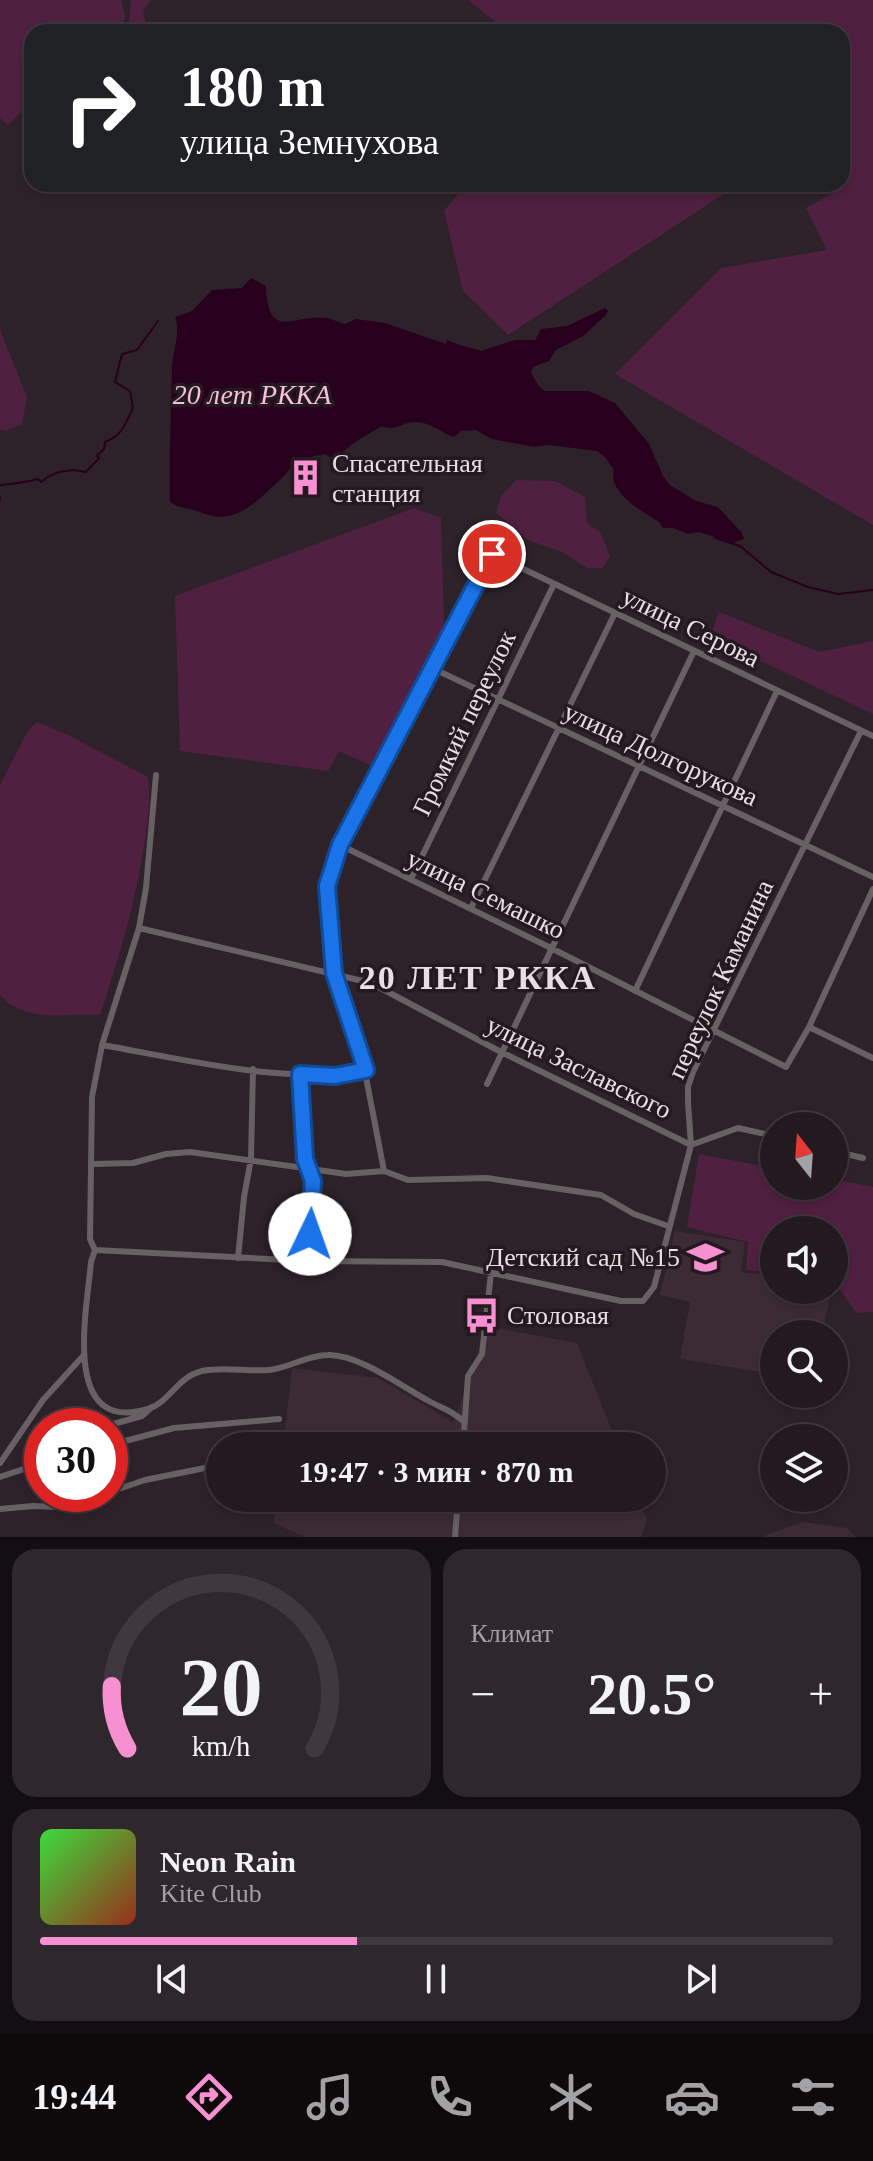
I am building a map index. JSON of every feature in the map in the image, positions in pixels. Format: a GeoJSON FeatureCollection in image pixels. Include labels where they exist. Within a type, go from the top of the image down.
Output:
{"type":"FeatureCollection","features":[{"type":"Feature","properties":{"kind":"street","name":"улица Серова"},"geometry":{"type":"LineString","coordinates":[[432,668],[492,554],[873,736]]}},
{"type":"Feature","properties":{"kind":"street","name":"Громкий переулок"},"geometry":{"type":"LineString","coordinates":[[411,879],[554,584]]}},
{"type":"Feature","properties":{"kind":"street"},"geometry":{"type":"LineString","coordinates":[[471,908],[615,613]]}},
{"type":"Feature","properties":{"kind":"street"},"geometry":{"type":"LineString","coordinates":[[487,1084],[694,651]]}},
{"type":"Feature","properties":{"kind":"street","name":"улица Долгорукова"},"geometry":{"type":"LineString","coordinates":[[432,668],[873,877]]}},
{"type":"Feature","properties":{"kind":"street"},"geometry":{"type":"LineString","coordinates":[[384,1171],[366,1070],[334,973],[327,886],[340,845],[432,668]]}},
{"type":"Feature","properties":{"kind":"street"},"geometry":{"type":"LineString","coordinates":[[635,991],[777,691]]}},
{"type":"Feature","properties":{"kind":"street","name":"переулок Каманина"},"geometry":{"type":"LineString","coordinates":[[491,1273],[621,1301],[643,1301],[654,1287],[691,1145],[688,1087],[861,731]]}},
{"type":"Feature","properties":{"kind":"street"},"geometry":{"type":"LineString","coordinates":[[150,1409],[117,1412],[101,1405],[89,1389],[84,1355],[91,1262],[95,1250],[90,1239],[92,1097],[102,1045],[139,928],[146,888],[156,775]]}},
{"type":"Feature","properties":{"kind":"street","name":"улица Семашко"},"geometry":{"type":"LineString","coordinates":[[340,845],[786,1067],[809,1027]]}},
{"type":"Feature","properties":{"kind":"street"},"geometry":{"type":"LineString","coordinates":[[872,1055],[809,1027],[873,889]]}},
{"type":"Feature","properties":{"kind":"street","name":"улица Заславского"},"geometry":{"type":"LineString","coordinates":[[139,928],[371,983],[501,1052],[691,1145],[738,1128],[760,1133]]}},
{"type":"Feature","properties":{"kind":"street"},"geometry":{"type":"LineString","coordinates":[[102,1045],[300,1074],[335,1076],[366,1070]]}},
{"type":"Feature","properties":{"kind":"street"},"geometry":{"type":"LineString","coordinates":[[238,1258],[251,1159],[253,1069]]}},
{"type":"Feature","properties":{"kind":"street"},"geometry":{"type":"LineString","coordinates":[[300,1074],[305,1159],[313,1181],[308,1261]]}},
{"type":"Feature","properties":{"kind":"street"},"geometry":{"type":"LineString","coordinates":[[92,1164],[133,1163],[166,1154],[190,1152],[346,1174],[384,1171],[408,1180],[487,1178],[601,1195],[634,1214],[668,1226]]}},
{"type":"Feature","properties":{"kind":"street"},"geometry":{"type":"LineString","coordinates":[[848,1154],[863,1158]]}},
{"type":"Feature","properties":{"kind":"street"},"geometry":{"type":"LineString","coordinates":[[95,1250],[308,1261],[442,1262],[491,1273],[482,1354],[468,1376],[463,1432]]}},
{"type":"Feature","properties":{"kind":"street"},"geometry":{"type":"LineString","coordinates":[[128,1420],[142,1416],[183,1378],[203,1371],[270,1370],[330,1354],[356,1362],[408,1387],[427,1400],[452,1410],[463,1421]]}},
{"type":"Feature","properties":{"kind":"street"},"geometry":{"type":"LineString","coordinates":[[0,1463],[43,1400],[84,1355]]}},
{"type":"Feature","properties":{"kind":"street"},"geometry":{"type":"LineString","coordinates":[[128,1440],[174,1428],[279,1419]]}},
{"type":"Feature","properties":{"kind":"street"},"geometry":{"type":"LineString","coordinates":[[0,1477],[24,1468]]}},
{"type":"Feature","properties":{"kind":"street"},"geometry":{"type":"LineString","coordinates":[[128,1486],[206,1468]]}},
{"type":"Feature","properties":{"kind":"street"},"geometry":{"type":"LineString","coordinates":[[0,1509],[24,1507]]}},
{"type":"Feature","properties":{"kind":"street"},"geometry":{"type":"LineString","coordinates":[[455,1537],[457,1512]]}},
{"type":"Feature","properties":{"kind":"shaded area"},"geometry":{"type":"Polygon","coordinates":[[[0,0],[121,0],[124,24],[24,24],[24,109],[8,125],[0,118],[0,0]]]}},
{"type":"Feature","properties":{"kind":"shaded area"},"geometry":{"type":"Polygon","coordinates":[[[131,0],[152,0],[144,11],[147,24],[129,24],[131,0]]]}},
{"type":"Feature","properties":{"kind":"shaded area"},"geometry":{"type":"Polygon","coordinates":[[[468,0],[873,0],[873,525],[615,374],[721,268],[827,250],[806,208],[832,192],[850,192],[850,24],[498,24],[468,0]]]}},
{"type":"Feature","properties":{"kind":"shaded area"},"geometry":{"type":"Polygon","coordinates":[[[459,192],[727,192],[508,335],[463,291],[444,211],[459,192]]]}},
{"type":"Feature","properties":{"kind":"shaded area"},"geometry":{"type":"Polygon","coordinates":[[[0,330],[27,397],[22,424],[6,431],[0,429],[0,330]]]}},
{"type":"Feature","properties":{"kind":"shaded area"},"geometry":{"type":"Polygon","coordinates":[[[516,480],[555,481],[585,497],[587,523],[600,532],[610,556],[603,568],[587,568],[562,552],[528,540],[496,513],[501,496],[516,480]]]}},
{"type":"Feature","properties":{"kind":"shaded area"},"geometry":{"type":"Polygon","coordinates":[[[414,508],[441,518],[444,625],[375,767],[339,751],[328,771],[180,751],[175,596],[414,508]]]}},
{"type":"Feature","properties":{"kind":"shaded area"},"geometry":{"type":"Polygon","coordinates":[[[719,612],[819,652],[873,641],[873,714],[710,637],[719,612]]]}},
{"type":"Feature","properties":{"kind":"shaded area"},"geometry":{"type":"Polygon","coordinates":[[[37,722],[148,777],[148,815],[139,873],[125,934],[100,1015],[34,1014],[10,1004],[0,995],[0,785],[27,732],[37,722]]]}},
{"type":"Feature","properties":{"kind":"shaded area"},"geometry":{"type":"Polygon","coordinates":[[[699,1154],[760,1165],[760,1200],[848,1200],[848,1182],[873,1187],[873,1312],[857,1313],[848,1301],[848,1216],[760,1216],[760,1272],[746,1270],[748,1242],[687,1227],[699,1154]]]}},
{"type":"Feature","properties":{"kind":"shaded area"},"geometry":{"type":"Polygon","coordinates":[[[675,1231],[745,1242],[741,1272],[760,1274],[760,1304],[828,1304],[825,1320],[760,1320],[760,1372],[680,1359],[690,1302],[660,1295],[675,1231]]]}},
{"type":"Feature","properties":{"kind":"shaded area"},"geometry":{"type":"Polygon","coordinates":[[[491,1327],[577,1343],[612,1432],[285,1432],[292,1368],[378,1378],[453,1422],[491,1327]]]}},
{"type":"Feature","properties":{"kind":"shaded area"},"geometry":{"type":"Polygon","coordinates":[[[275,1512],[644,1512],[647,1520],[641,1537],[304,1537],[274,1523],[275,1512]]]}},
{"type":"Feature","properties":{"kind":"shaded area"},"geometry":{"type":"Polygon","coordinates":[[[803,1522],[847,1528],[855,1537],[761,1537],[803,1522]]]}},
{"type":"Feature","properties":{"kind":"water","name":"20 лет РККА"},"geometry":{"type":"Polygon","coordinates":[[[251,278],[266,286],[268,304],[277,320],[327,318],[345,324],[356,319],[385,323],[446,344],[447,340],[481,351],[515,340],[535,340],[541,329],[567,326],[605,308],[608,311],[606,315],[583,336],[556,350],[549,361],[533,367],[531,373],[545,391],[589,391],[615,403],[649,444],[670,485],[696,501],[718,507],[744,539],[733,543],[699,532],[688,534],[663,528],[621,494],[616,486],[614,470],[597,451],[548,445],[534,447],[492,439],[476,430],[461,431],[454,437],[415,422],[391,428],[382,426],[350,446],[338,462],[325,454],[294,460],[281,479],[255,502],[230,516],[211,516],[170,502],[175,317],[192,311],[212,290],[242,288],[251,278]]]}},
{"type":"Feature","properties":{"kind":"waterway"},"geometry":{"type":"LineString","coordinates":[[0,485],[38,479],[41,482],[56,473],[74,470],[86,472],[99,458],[97,456],[104,449],[105,442],[123,428],[133,408],[130,391],[115,382],[122,354],[137,350],[158,321]]}},
{"type":"Feature","properties":{"kind":"waterway"},"geometry":{"type":"LineString","coordinates":[[715,538],[740,546],[771,572],[808,587],[838,594],[873,590]]}},
{"type":"Feature","properties":{"kind":"place","name":"Спасательная станция"},"geometry":{"type":"Point","coordinates":[306,478]}},
{"type":"Feature","properties":{"kind":"place","name":"Детский сад №15"},"geometry":{"type":"Point","coordinates":[706,1257]}},
{"type":"Feature","properties":{"kind":"place","name":"Столовая"},"geometry":{"type":"Point","coordinates":[481,1315]}},
{"type":"Feature","properties":{"kind":"district","name":"20 ЛЕТ РККА"},"geometry":{"type":"Point","coordinates":[478,977]}},
{"type":"Feature","properties":{"kind":"route"},"geometry":{"type":"LineString","coordinates":[[310,1234],[313,1181],[305,1159],[300,1074],[335,1076],[366,1070],[334,973],[327,886],[340,845],[492,554]]}}]}
